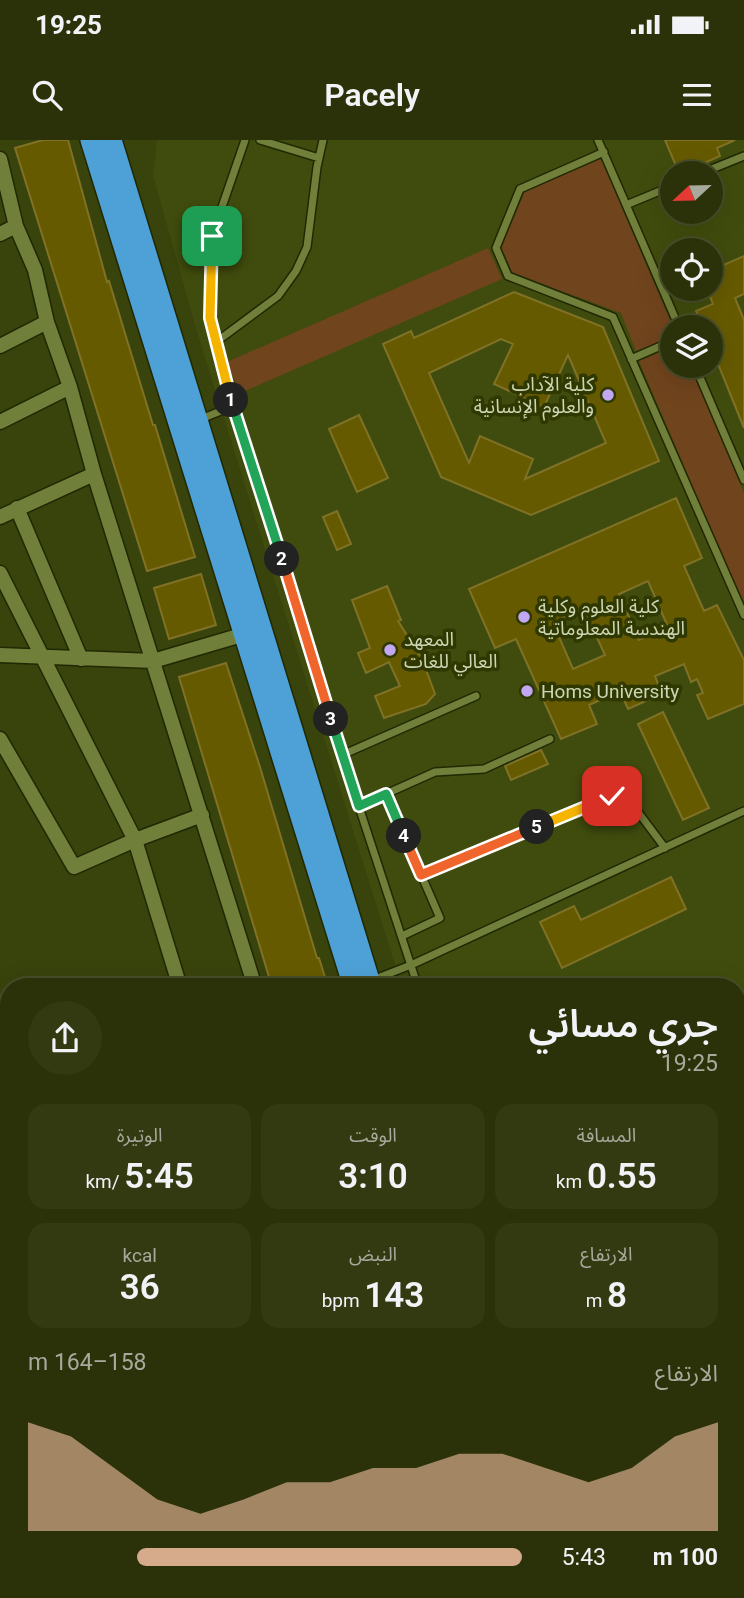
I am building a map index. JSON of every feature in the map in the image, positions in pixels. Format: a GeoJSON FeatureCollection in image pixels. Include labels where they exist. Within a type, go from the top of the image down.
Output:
{"type":"FeatureCollection","features":[{"type":"Feature","properties":{"kind":"highway"},"geometry":{"type":"LineString","coordinates":[[91,140],[245,634],[363,978]]}},
{"type":"Feature","properties":{"kind":"highway"},"geometry":{"type":"LineString","coordinates":[[114,144],[363,978]]}},
{"type":"Feature","properties":{"kind":"street"},"geometry":{"type":"LineString","coordinates":[[0,159],[16,226],[34,270],[47,322],[252,978]]}},
{"type":"Feature","properties":{"kind":"street"},"geometry":{"type":"LineString","coordinates":[[0,234],[16,226]]}},
{"type":"Feature","properties":{"kind":"street"},"geometry":{"type":"LineString","coordinates":[[0,346],[47,322]]}},
{"type":"Feature","properties":{"kind":"street"},"geometry":{"type":"LineString","coordinates":[[0,422],[69,387]]}},
{"type":"Feature","properties":{"kind":"street"},"geometry":{"type":"LineString","coordinates":[[0,517],[94,474]]}},
{"type":"Feature","properties":{"kind":"street"},"geometry":{"type":"LineString","coordinates":[[18,508],[82,659]]}},
{"type":"Feature","properties":{"kind":"street"},"geometry":{"type":"LineString","coordinates":[[0,573],[135,840],[177,978]]}},
{"type":"Feature","properties":{"kind":"street"},"geometry":{"type":"LineString","coordinates":[[0,654],[153,661],[245,634]]}},
{"type":"Feature","properties":{"kind":"street"},"geometry":{"type":"LineString","coordinates":[[0,739],[74,867],[202,815]]}},
{"type":"Feature","properties":{"kind":"lane"},"geometry":{"type":"LineString","coordinates":[[245,140],[212,236],[210,318],[233,406],[415,978]]}},
{"type":"Feature","properties":{"kind":"lane"},"geometry":{"type":"LineString","coordinates":[[260,140],[319,158]]}},
{"type":"Feature","properties":{"kind":"lane"},"geometry":{"type":"LineString","coordinates":[[216,342],[278,296],[296,271],[307,247],[323,140]]}},
{"type":"Feature","properties":{"kind":"lane"},"geometry":{"type":"LineString","coordinates":[[598,140],[674,315]]}},
{"type":"Feature","properties":{"kind":"lane"},"geometry":{"type":"LineString","coordinates":[[604,152],[520,189],[496,248],[508,276],[613,317],[744,615]]}},
{"type":"Feature","properties":{"kind":"lane"},"geometry":{"type":"LineString","coordinates":[[723,164],[744,156]]}},
{"type":"Feature","properties":{"kind":"lane"},"geometry":{"type":"LineString","coordinates":[[626,205],[660,191]]}},
{"type":"Feature","properties":{"kind":"lane"},"geometry":{"type":"LineString","coordinates":[[632,359],[660,346]]}},
{"type":"Feature","properties":{"kind":"lane"},"geometry":{"type":"LineString","coordinates":[[700,378],[744,480]]}},
{"type":"Feature","properties":{"kind":"lane"},"geometry":{"type":"LineString","coordinates":[[198,420],[233,406]]}},
{"type":"Feature","properties":{"kind":"lane"},"geometry":{"type":"LineString","coordinates":[[342,755],[476,696]]}},
{"type":"Feature","properties":{"kind":"lane"},"geometry":{"type":"LineString","coordinates":[[359,806],[435,772],[484,769],[550,739]]}},
{"type":"Feature","properties":{"kind":"lane"},"geometry":{"type":"LineString","coordinates":[[386,794],[440,918],[402,936]]}},
{"type":"Feature","properties":{"kind":"lane"},"geometry":{"type":"LineString","coordinates":[[421,875],[612,796],[629,800],[665,848]]}},
{"type":"Feature","properties":{"kind":"lane"},"geometry":{"type":"LineString","coordinates":[[381,978],[744,811]]}},
{"type":"Feature","properties":{"kind":"shaded area","name":"Homs University"},"geometry":{"type":"Polygon","coordinates":[[[157,140],[744,140],[744,978],[399,978],[197,332],[153,175],[157,140]]]}},
{"type":"Feature","properties":{"kind":"shaded area"},"geometry":{"type":"Polygon","coordinates":[[[601,159],[668,315],[660,315],[660,342],[636,351],[621,313],[513,273],[501,247],[525,191],[601,159]]]}},
{"type":"Feature","properties":{"kind":"shaded area"},"geometry":{"type":"Polygon","coordinates":[[[488,248],[502,279],[240,393],[227,362],[488,248]]]}},
{"type":"Feature","properties":{"kind":"shaded area"},"geometry":{"type":"Polygon","coordinates":[[[660,352],[660,378],[695,378],[744,493],[744,606],[639,361],[660,352]]]}},
{"type":"Feature","properties":{"kind":"building"},"geometry":{"type":"Polygon","coordinates":[[[43,140],[68,140],[107,282],[109,281],[195,557],[147,571],[15,148],[43,140]]]}},
{"type":"Feature","properties":{"kind":"building"},"geometry":{"type":"Polygon","coordinates":[[[665,140],[735,140],[717,148],[720,156],[709,161],[674,161],[665,140]]]}},
{"type":"Feature","properties":{"kind":"building"},"geometry":{"type":"Polygon","coordinates":[[[744,256],[744,294],[735,298],[744,320],[744,428],[723,376],[723,315],[698,315],[696,311],[713,304],[712,301],[723,301],[723,265],[744,256]]]}},
{"type":"Feature","properties":{"kind":"building","name":"كلية الآداب والعلوم الإنسانية"},"geometry":{"type":"Polygon","coordinates":[[[514,292],[603,327],[659,461],[531,515],[441,477],[383,344],[411,331],[414,338],[514,292]],[[501,339],[429,373],[469,463],[480,436],[533,459],[525,479],[606,443],[568,355],[544,407],[494,384],[513,344],[501,339]]]}},
{"type":"Feature","properties":{"kind":"building"},"geometry":{"type":"Polygon","coordinates":[[[359,415],[388,478],[357,492],[329,429],[359,415]]]}},
{"type":"Feature","properties":{"kind":"building","name":"كلية العلوم وكلية الهندسة المعلوماتية"},"geometry":{"type":"Polygon","coordinates":[[[676,498],[702,558],[684,566],[704,611],[717,605],[744,660],[744,704],[708,719],[697,695],[703,693],[697,679],[691,682],[684,664],[655,676],[662,694],[628,709],[620,691],[589,705],[597,724],[561,739],[516,639],[495,648],[469,589],[676,498]],[[648,581],[619,594],[639,640],[668,627],[648,581]],[[584,609],[553,623],[573,669],[605,655],[584,609]]]}},
{"type":"Feature","properties":{"kind":"building"},"geometry":{"type":"Polygon","coordinates":[[[337,511],[351,544],[337,550],[323,517],[337,511]]]}},
{"type":"Feature","properties":{"kind":"building"},"geometry":{"type":"Polygon","coordinates":[[[201,574],[216,625],[169,639],[154,588],[201,574]]]}},
{"type":"Feature","properties":{"kind":"building","name":"المعهد العالي للغات"},"geometry":{"type":"Polygon","coordinates":[[[387,586],[401,620],[398,621],[422,659],[435,694],[426,704],[384,718],[375,696],[400,686],[389,662],[366,673],[358,653],[370,648],[352,600],[387,586]]]}},
{"type":"Feature","properties":{"kind":"building"},"geometry":{"type":"Polygon","coordinates":[[[226,663],[325,978],[269,978],[179,677],[226,663]]]}},
{"type":"Feature","properties":{"kind":"building"},"geometry":{"type":"Polygon","coordinates":[[[663,712],[709,808],[683,820],[638,724],[663,712]]]}},
{"type":"Feature","properties":{"kind":"building"},"geometry":{"type":"Polygon","coordinates":[[[541,750],[548,764],[511,780],[505,766],[541,750]]]}},
{"type":"Feature","properties":{"kind":"building"},"geometry":{"type":"Polygon","coordinates":[[[671,877],[686,909],[562,968],[540,922],[574,906],[581,920],[671,877]]]}},
{"type":"Feature","properties":{"kind":"place","name":"كلية الآداب والعلوم الإنسانية"},"geometry":{"type":"Point","coordinates":[608,395]}},
{"type":"Feature","properties":{"kind":"place","name":"كلية العلوم وكلية الهندسة المعلوماتية"},"geometry":{"type":"Point","coordinates":[524,617]}},
{"type":"Feature","properties":{"kind":"place","name":"المعهد العالي للغات"},"geometry":{"type":"Point","coordinates":[390,650]}},
{"type":"Feature","properties":{"kind":"place","name":"Homs University"},"geometry":{"type":"Point","coordinates":[527,691]}},
{"type":"Feature","properties":{"kind":"route"},"geometry":{"type":"LineString","coordinates":[[212,236],[210,318],[216,342],[233,406],[359,806],[386,794],[421,875],[612,796]]}}]}
